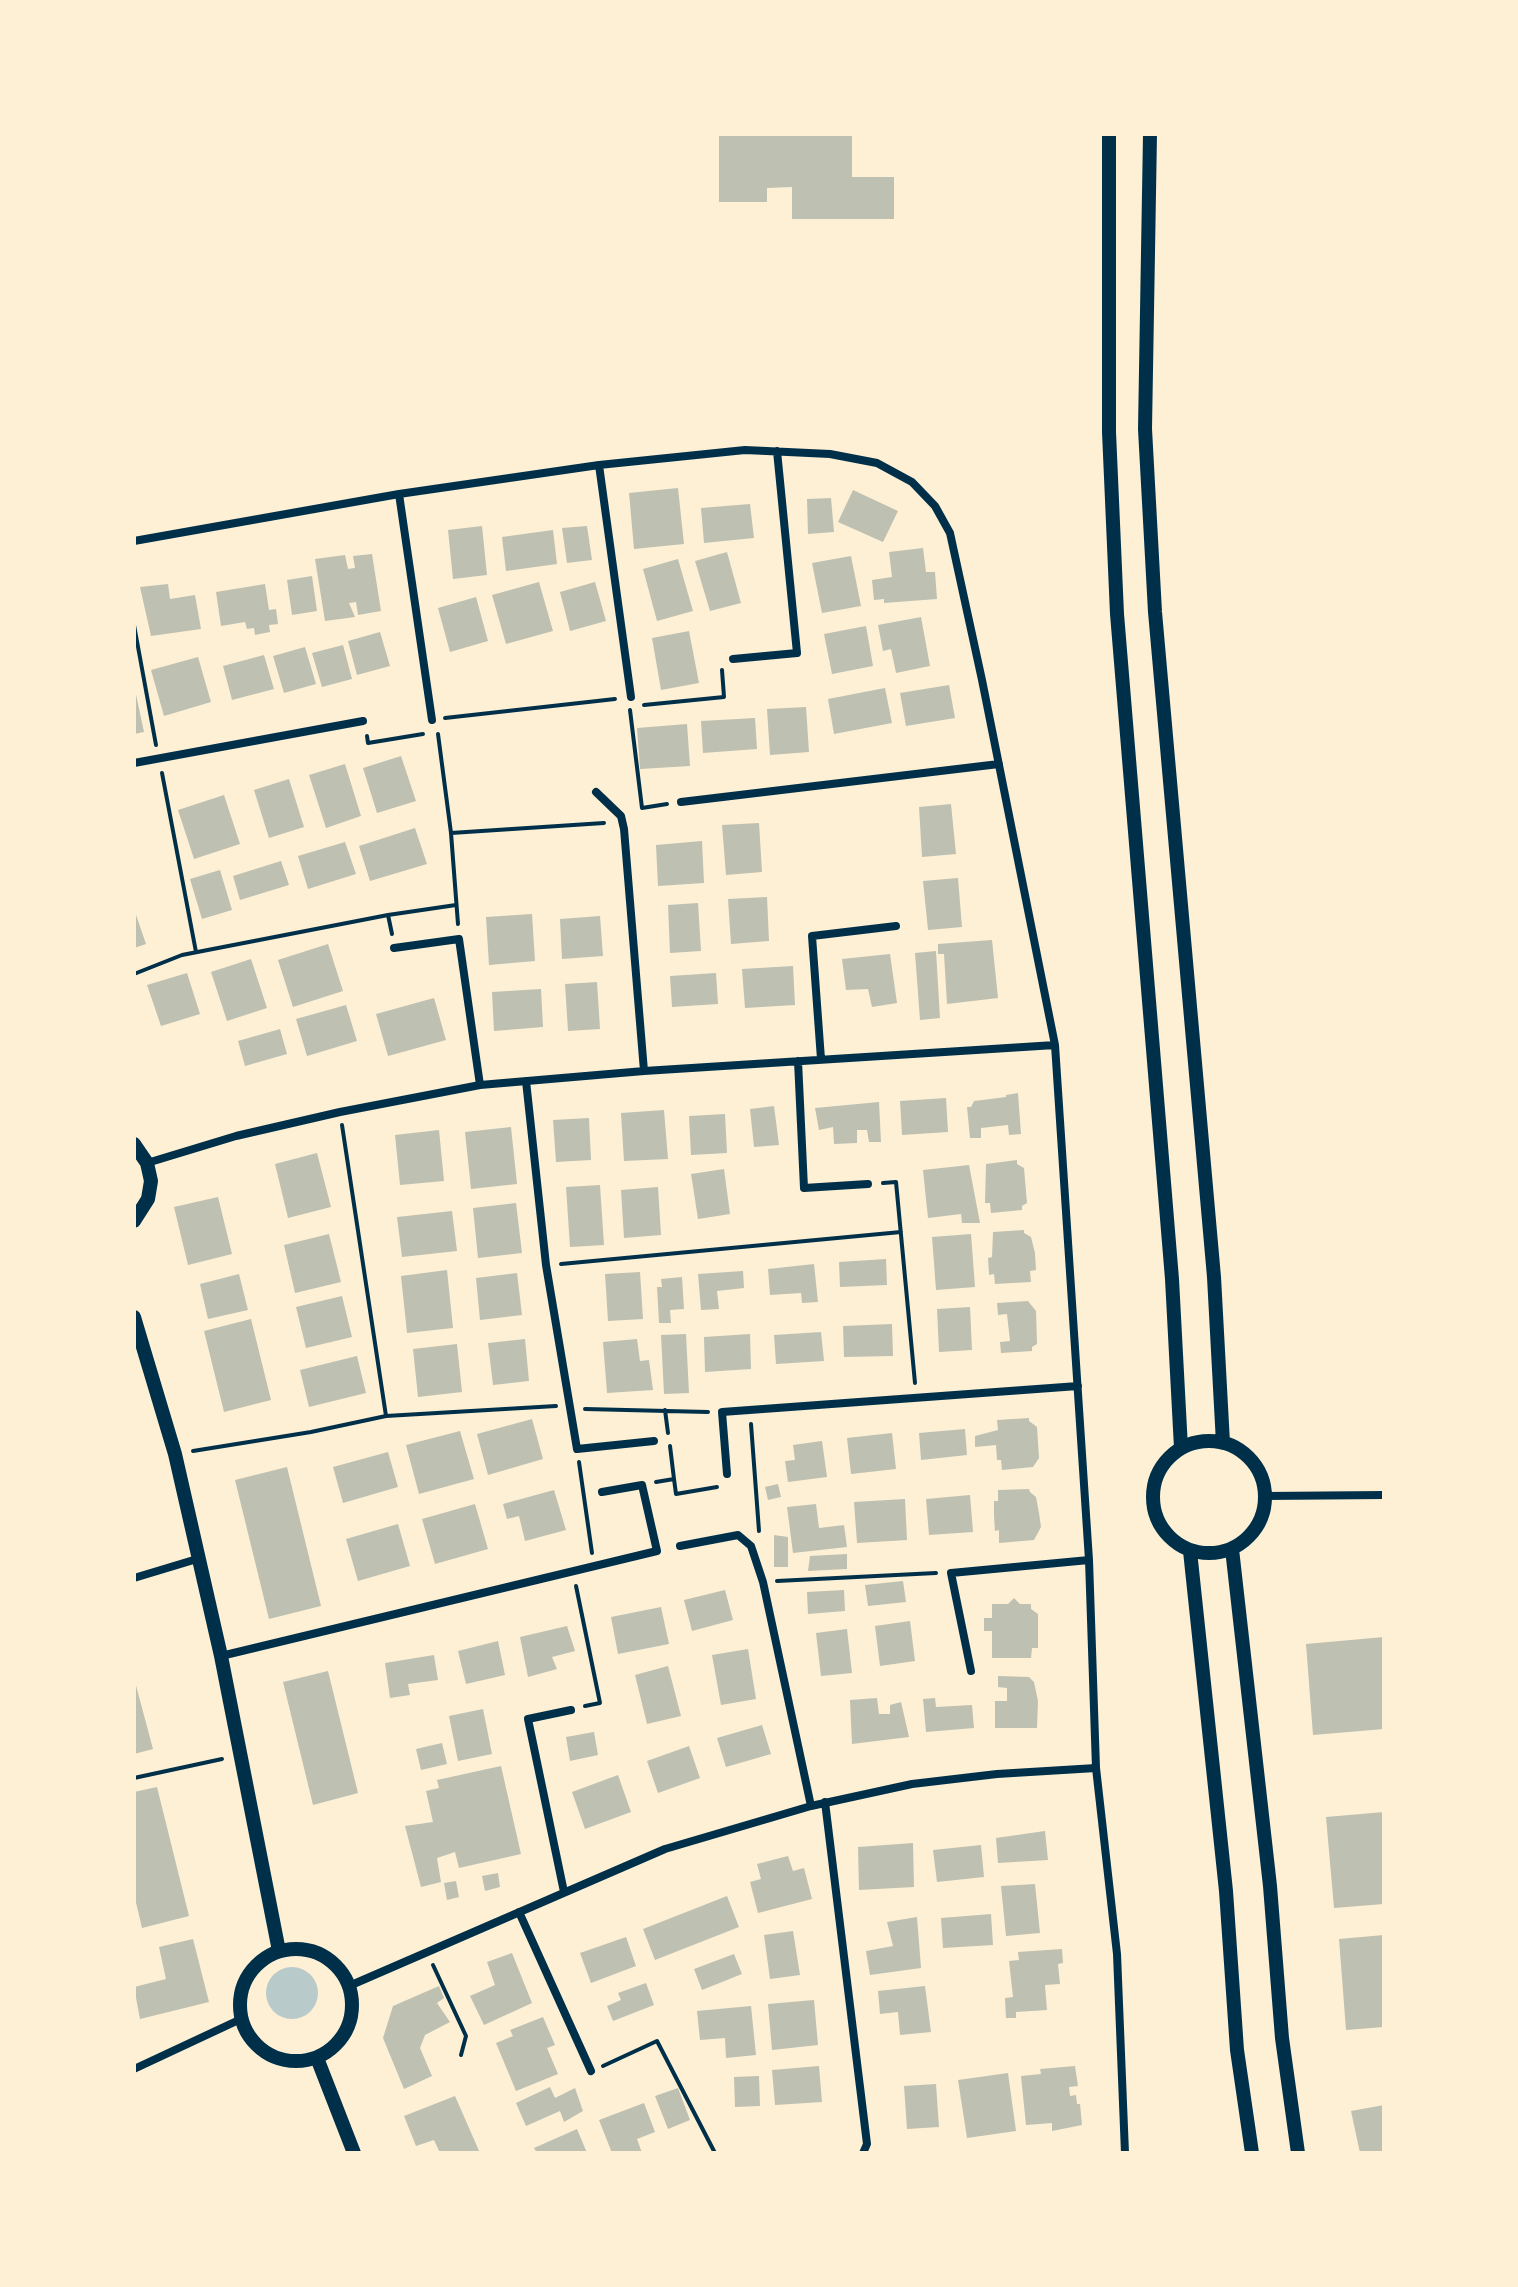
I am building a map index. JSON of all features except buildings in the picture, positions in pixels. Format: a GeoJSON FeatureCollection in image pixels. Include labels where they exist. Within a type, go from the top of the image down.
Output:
{"type":"FeatureCollection","features":[{"type":"Feature","properties":{"kind":"street"},"geometry":{"type":"LineString","coordinates":[[1109,134],[1109,432],[1117,614],[1172,1279],[1181,1448]]}},
{"type":"Feature","properties":{"kind":"street"},"geometry":{"type":"LineString","coordinates":[[1150,134],[1145,429],[1155,612],[1214,1277],[1223,1443]]}},
{"type":"Feature","properties":{"kind":"street"},"geometry":{"type":"LineString","coordinates":[[134,541],[399,494],[599,465],[745,450],[830,454],[877,463],[912,482],[935,506],[950,533],[1055,1045],[1089,1560],[1096,1768],[1117,1954],[1125,2153]]}},
{"type":"Feature","properties":{"kind":"street"},"geometry":{"type":"LineString","coordinates":[[733,659],[797,653],[777,451]]}},
{"type":"Feature","properties":{"kind":"street"},"geometry":{"type":"LineString","coordinates":[[599,465],[631,697]]}},
{"type":"Feature","properties":{"kind":"street"},"geometry":{"type":"LineString","coordinates":[[399,494],[432,720]]}},
{"type":"Feature","properties":{"kind":"street"},"geometry":{"type":"LineString","coordinates":[[134,763],[363,721]]}},
{"type":"Feature","properties":{"kind":"street"},"geometry":{"type":"LineString","coordinates":[[681,802],[999,764]]}},
{"type":"Feature","properties":{"kind":"street"},"geometry":{"type":"LineString","coordinates":[[596,792],[621,816],[624,829],[644,1071]]}},
{"type":"Feature","properties":{"kind":"street"},"geometry":{"type":"LineString","coordinates":[[821,1059],[812,936],[896,926]]}},
{"type":"Feature","properties":{"kind":"street"},"geometry":{"type":"LineString","coordinates":[[394,948],[459,939],[480,1085]]}},
{"type":"Feature","properties":{"kind":"street"},"geometry":{"type":"LineString","coordinates":[[147,1163],[236,1136],[480,1085],[644,1071],[1055,1045]]}},
{"type":"Feature","properties":{"kind":"street"},"geometry":{"type":"LineString","coordinates":[[798,1061],[804,1188],[868,1184]]}},
{"type":"Feature","properties":{"kind":"street"},"geometry":{"type":"LineString","coordinates":[[526,1081],[546,1265],[577,1449],[654,1441]]}},
{"type":"Feature","properties":{"kind":"street"},"geometry":{"type":"LineString","coordinates":[[134,1144],[147,1163],[151,1181],[148,1199],[134,1221]]}},
{"type":"Feature","properties":{"kind":"street"},"geometry":{"type":"LineString","coordinates":[[134,1317],[175,1454],[221,1656],[279,1951]]}},
{"type":"Feature","properties":{"kind":"street"},"geometry":{"type":"LineString","coordinates":[[727,1474],[722,1412],[1078,1386]]}},
{"type":"Feature","properties":{"kind":"street"},"geometry":{"type":"LineString","coordinates":[[1205,1440],[1223,1443],[1236,1447],[1254,1463],[1263,1480],[1265,1504],[1260,1522],[1249,1537],[1232,1549],[1209,1554],[1190,1551],[1173,1542],[1160,1527],[1152,1502],[1153,1483],[1162,1465],[1181,1448],[1205,1440]]}},
{"type":"Feature","properties":{"kind":"street"},"geometry":{"type":"LineString","coordinates":[[221,1656],[657,1551],[642,1485],[602,1492]]}},
{"type":"Feature","properties":{"kind":"street"},"geometry":{"type":"LineString","coordinates":[[1265,1496],[1384,1495]]}},
{"type":"Feature","properties":{"kind":"street"},"geometry":{"type":"LineString","coordinates":[[680,1546],[738,1535],[751,1546],[763,1582],[811,1806]]}},
{"type":"Feature","properties":{"kind":"street"},"geometry":{"type":"LineString","coordinates":[[1232,1549],[1270,1886],[1282,2038],[1298,2153]]}},
{"type":"Feature","properties":{"kind":"street"},"geometry":{"type":"LineString","coordinates":[[1190,1551],[1226,1891],[1237,2050],[1252,2153]]}},
{"type":"Feature","properties":{"kind":"street"},"geometry":{"type":"LineString","coordinates":[[134,1578],[197,1559]]}},
{"type":"Feature","properties":{"kind":"street"},"geometry":{"type":"LineString","coordinates":[[971,1671],[951,1573],[1089,1560]]}},
{"type":"Feature","properties":{"kind":"street"},"geometry":{"type":"LineString","coordinates":[[564,1892],[528,1719],[571,1710]]}},
{"type":"Feature","properties":{"kind":"street"},"geometry":{"type":"LineString","coordinates":[[349,1986],[665,1849],[811,1806],[912,1784],[997,1774],[1096,1768]]}},
{"type":"Feature","properties":{"kind":"street"},"geometry":{"type":"LineString","coordinates":[[825,1802],[867,2144],[863,2153]]}},
{"type":"Feature","properties":{"kind":"street"},"geometry":{"type":"LineString","coordinates":[[519,1912],[591,2071]]}},
{"type":"Feature","properties":{"kind":"street"},"geometry":{"type":"LineString","coordinates":[[279,1951],[313,1951],[329,1959],[341,1971],[349,1986],[353,2000],[348,2028],[340,2041],[317,2058],[301,2062],[270,2056],[252,2040],[241,2019],[239,2002],[243,1985],[251,1971],[279,1951]]}},
{"type":"Feature","properties":{"kind":"street"},"geometry":{"type":"LineString","coordinates":[[134,2069],[241,2019]]}},
{"type":"Feature","properties":{"kind":"street"},"geometry":{"type":"LineString","coordinates":[[317,2058],[354,2153]]}},
{"type":"Feature","properties":{"kind":"path"},"geometry":{"type":"LineString","coordinates":[[134,625],[196,952]]}},
{"type":"Feature","properties":{"kind":"path"},"geometry":{"type":"LineString","coordinates":[[681,802],[642,808],[630,706],[724,697],[721,660],[733,659]]}},
{"type":"Feature","properties":{"kind":"path"},"geometry":{"type":"LineString","coordinates":[[459,939],[451,833],[438,732],[432,720],[631,697]]}},
{"type":"Feature","properties":{"kind":"path"},"geometry":{"type":"LineString","coordinates":[[363,721],[368,743],[438,732]]}},
{"type":"Feature","properties":{"kind":"path"},"geometry":{"type":"LineString","coordinates":[[451,833],[599,825]]}},
{"type":"Feature","properties":{"kind":"path"},"geometry":{"type":"LineString","coordinates":[[134,974],[196,952],[456,905]]}},
{"type":"Feature","properties":{"kind":"path"},"geometry":{"type":"LineString","coordinates":[[388,915],[394,948]]}},
{"type":"Feature","properties":{"kind":"path"},"geometry":{"type":"LineString","coordinates":[[340,1112],[386,1416]]}},
{"type":"Feature","properties":{"kind":"path"},"geometry":{"type":"LineString","coordinates":[[868,1184],[896,1182],[916,1398]]}},
{"type":"Feature","properties":{"kind":"path"},"geometry":{"type":"LineString","coordinates":[[546,1265],[901,1232]]}},
{"type":"Feature","properties":{"kind":"path"},"geometry":{"type":"LineString","coordinates":[[175,1454],[311,1432],[386,1416],[551,1405],[722,1412]]}},
{"type":"Feature","properties":{"kind":"path"},"geometry":{"type":"LineString","coordinates":[[750,1410],[759,1537],[751,1546]]}},
{"type":"Feature","properties":{"kind":"path"},"geometry":{"type":"LineString","coordinates":[[577,1449],[594,1567]]}},
{"type":"Feature","properties":{"kind":"path"},"geometry":{"type":"LineString","coordinates":[[642,1485],[674,1479],[676,1494],[729,1485],[727,1474]]}},
{"type":"Feature","properties":{"kind":"path"},"geometry":{"type":"LineString","coordinates":[[571,1710],[600,1703],[573,1572]]}},
{"type":"Feature","properties":{"kind":"path"},"geometry":{"type":"LineString","coordinates":[[763,1582],[951,1573]]}},
{"type":"Feature","properties":{"kind":"path"},"geometry":{"type":"LineString","coordinates":[[134,1778],[241,1754]]}},
{"type":"Feature","properties":{"kind":"path"},"geometry":{"type":"LineString","coordinates":[[427,1952],[466,2036],[461,2055]]}},
{"type":"Feature","properties":{"kind":"path"},"geometry":{"type":"LineString","coordinates":[[591,2071],[657,2041],[715,2153]]}},
{"type":"Feature","properties":{"kind":"shaded area"},"geometry":{"type":"Polygon","coordinates":[[[292,1967],[311,1974],[318,1993],[311,2012],[292,2019],[273,2012],[266,1993],[273,1974],[292,1967]]]}}]}
